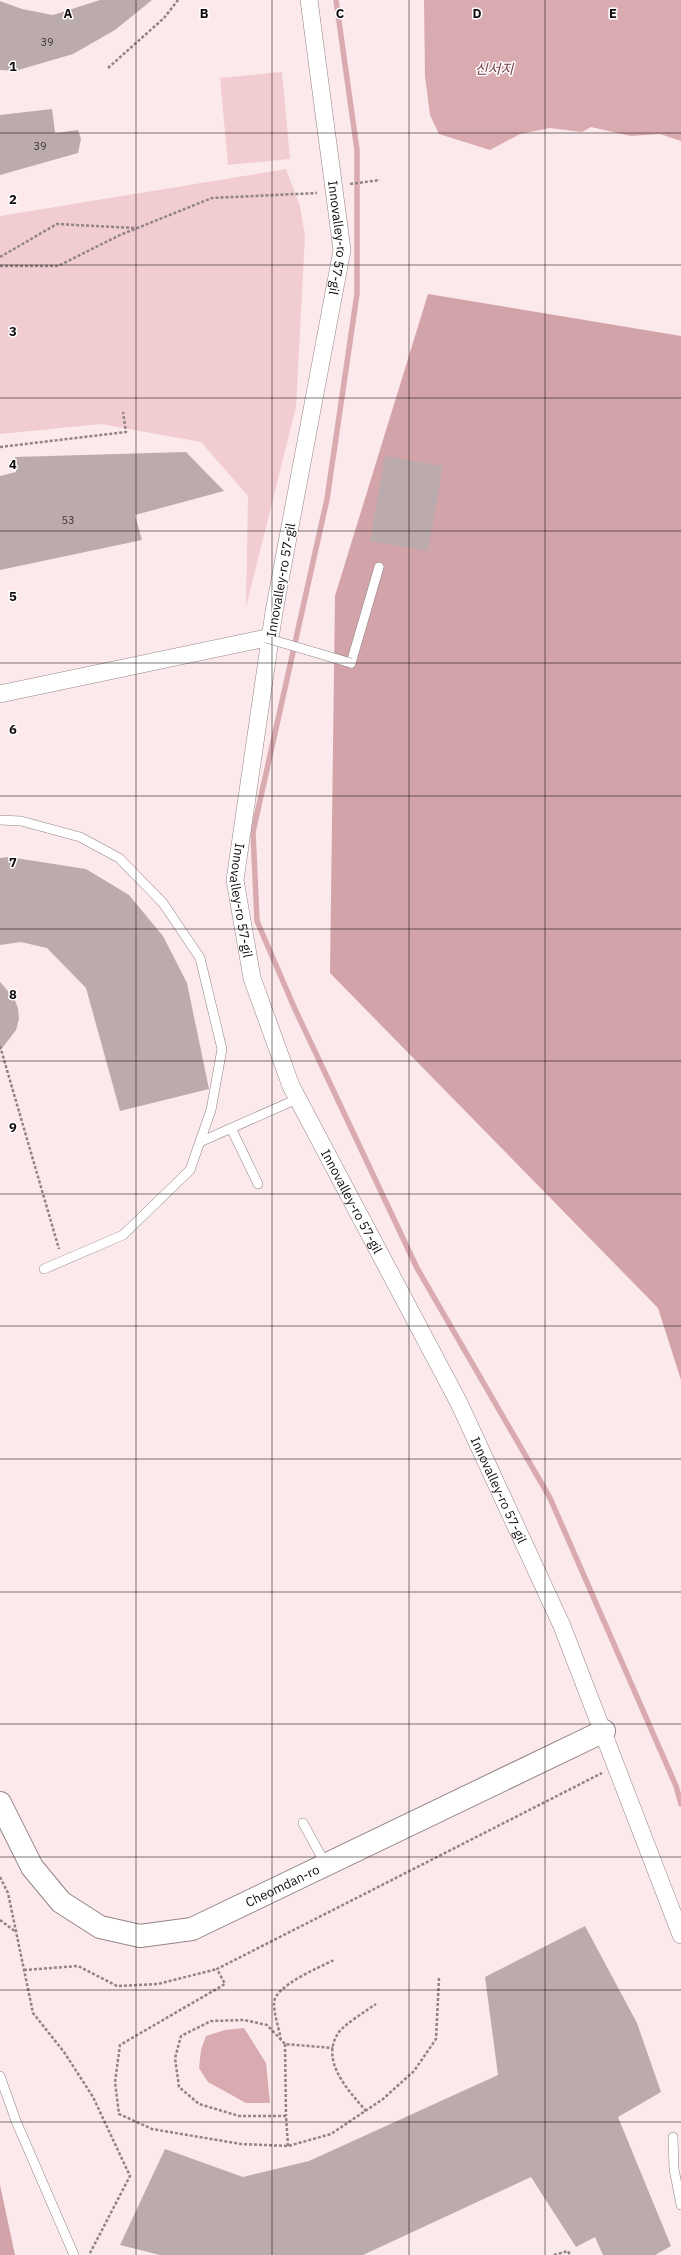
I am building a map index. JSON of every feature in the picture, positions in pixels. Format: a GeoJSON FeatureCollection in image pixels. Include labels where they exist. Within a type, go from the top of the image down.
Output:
{"type":"FeatureCollection","features":[{"type":"Feature","properties":{"kind":"street","name":"Innovalley-ro 57-gil"},"geometry":{"type":"LineString","coordinates":[[309,0],[342,250],[269,638],[235,880],[252,978],[297,1099],[459,1403],[562,1626],[604,1731],[681,1935]]}},
{"type":"Feature","properties":{"kind":"street"},"geometry":{"type":"LineString","coordinates":[[0,694],[269,638]]}},
{"type":"Feature","properties":{"kind":"street","name":"Cheomdan-ro"},"geometry":{"type":"LineString","coordinates":[[0,1803],[32,1867],[61,1902],[100,1927],[140,1936],[192,1930],[604,1731]]}},
{"type":"Feature","properties":{"kind":"lane"},"geometry":{"type":"LineString","coordinates":[[269,638],[352,663],[379,566]]}},
{"type":"Feature","properties":{"kind":"lane"},"geometry":{"type":"LineString","coordinates":[[0,820],[21,821],[80,837],[120,858],[163,903],[200,958],[222,1049],[211,1110],[190,1170],[123,1235],[44,1269]]}},
{"type":"Feature","properties":{"kind":"lane"},"geometry":{"type":"LineString","coordinates":[[200,1142],[297,1099]]}},
{"type":"Feature","properties":{"kind":"lane"},"geometry":{"type":"LineString","coordinates":[[231,1128],[258,1184]]}},
{"type":"Feature","properties":{"kind":"lane"},"geometry":{"type":"LineString","coordinates":[[302,1823],[326,1865]]}},
{"type":"Feature","properties":{"kind":"lane"},"geometry":{"type":"LineString","coordinates":[[0,2076],[16,2121],[74,2255]]}},
{"type":"Feature","properties":{"kind":"lane"},"geometry":{"type":"LineString","coordinates":[[673,2137],[674,2169],[681,2205]]}},
{"type":"Feature","properties":{"kind":"path"},"geometry":{"type":"LineString","coordinates":[[108,68],[164,18],[178,0]]}},
{"type":"Feature","properties":{"kind":"path"},"geometry":{"type":"LineString","coordinates":[[0,266],[58,266],[137,228],[212,198],[334,190],[380,180]]}},
{"type":"Feature","properties":{"kind":"path"},"geometry":{"type":"LineString","coordinates":[[0,257],[57,224],[137,228]]}},
{"type":"Feature","properties":{"kind":"path"},"geometry":{"type":"LineString","coordinates":[[0,447],[126,432],[123,412]]}},
{"type":"Feature","properties":{"kind":"path"},"geometry":{"type":"LineString","coordinates":[[0,1046],[63,1261]]}},
{"type":"Feature","properties":{"kind":"path"},"geometry":{"type":"LineString","coordinates":[[24,1970],[78,1966],[117,1986],[158,1984],[217,1970],[617,1766]]}},
{"type":"Feature","properties":{"kind":"path"},"geometry":{"type":"LineString","coordinates":[[0,1877],[8,1893],[33,2013],[64,2052],[93,2097],[130,2176],[89,2255]]}},
{"type":"Feature","properties":{"kind":"path"},"geometry":{"type":"LineString","coordinates":[[0,1920],[16,1932]]}},
{"type":"Feature","properties":{"kind":"path"},"geometry":{"type":"LineString","coordinates":[[282,2040],[274,2002],[277,1993],[297,1979],[334,1960]]}},
{"type":"Feature","properties":{"kind":"path"},"geometry":{"type":"LineString","coordinates":[[217,1970],[225,1984],[120,2045],[115,2082],[119,2114],[152,2129],[240,2144],[288,2146],[331,2134],[383,2099],[414,2071],[436,2039],[439,1978]]}},
{"type":"Feature","properties":{"kind":"path"},"geometry":{"type":"LineString","coordinates":[[366,2111],[344,2085],[333,2064],[333,2048],[339,2031],[376,2004]]}},
{"type":"Feature","properties":{"kind":"path"},"geometry":{"type":"LineString","coordinates":[[286,2116],[239,2116],[199,2104],[179,2087],[175,2058],[181,2036],[211,2021],[244,2020],[267,2025],[282,2040],[285,2044],[288,2146]]}},
{"type":"Feature","properties":{"kind":"path"},"geometry":{"type":"LineString","coordinates":[[285,2044],[333,2048]]}},
{"type":"Feature","properties":{"kind":"path"},"geometry":{"type":"LineString","coordinates":[[554,2255],[568,2251],[570,2255]]}},
{"type":"Feature","properties":{"kind":"shaded area"},"geometry":{"type":"Polygon","coordinates":[[[282,72],[290,159],[228,165],[220,78],[282,72]]]}},
{"type":"Feature","properties":{"kind":"shaded area"},"geometry":{"type":"Polygon","coordinates":[[[286,169],[300,206],[305,236],[296,407],[246,607],[248,496],[201,442],[101,424],[0,434],[0,216],[286,169]]]}},
{"type":"Feature","properties":{"kind":"shaded area"},"geometry":{"type":"Polygon","coordinates":[[[428,294],[681,336],[681,1380],[658,1308],[330,973],[335,596],[428,294]]]}},
{"type":"Feature","properties":{"kind":"shaded area"},"geometry":{"type":"Polygon","coordinates":[[[0,2185],[15,2255],[0,2255],[0,2185]]]}},
{"type":"Feature","properties":{"kind":"water","name":"신서지"},"geometry":{"type":"Polygon","coordinates":[[[424,0],[681,0],[681,141],[660,134],[631,136],[591,127],[582,132],[550,128],[520,134],[490,150],[439,134],[430,115],[425,76],[424,0]]]}},
{"type":"Feature","properties":{"kind":"water"},"geometry":{"type":"Polygon","coordinates":[[[244,2028],[266,2063],[270,2103],[246,2103],[208,2082],[199,2068],[201,2050],[206,2036],[225,2030],[244,2028]]]}},
{"type":"Feature","properties":{"kind":"building"},"geometry":{"type":"Polygon","coordinates":[[[100,0],[152,0],[115,30],[73,54],[15,71],[0,70],[0,1],[22,9],[53,15],[100,0]]]}},
{"type":"Feature","properties":{"kind":"building"},"geometry":{"type":"Polygon","coordinates":[[[52,109],[55,133],[78,130],[81,139],[78,153],[0,175],[0,115],[52,109]]]}},
{"type":"Feature","properties":{"kind":"building"},"geometry":{"type":"Polygon","coordinates":[[[186,452],[224,491],[135,515],[142,540],[0,570],[0,476],[16,472],[15,457],[186,452]]]}},
{"type":"Feature","properties":{"kind":"building"},"geometry":{"type":"Polygon","coordinates":[[[385,456],[443,466],[428,551],[370,541],[385,456]]]}},
{"type":"Feature","properties":{"kind":"building"},"geometry":{"type":"Polygon","coordinates":[[[9,857],[86,869],[129,895],[163,936],[187,983],[209,1089],[120,1111],[86,988],[47,948],[21,942],[0,945],[0,858],[9,857]]]}},
{"type":"Feature","properties":{"kind":"building"},"geometry":{"type":"Polygon","coordinates":[[[0,982],[14,998],[18,1008],[19,1019],[16,1030],[0,1051],[0,982]]]}},
{"type":"Feature","properties":{"kind":"building"},"geometry":{"type":"Polygon","coordinates":[[[585,1926],[637,2023],[661,2092],[618,2117],[671,2246],[655,2255],[603,2255],[595,2237],[576,2247],[531,2177],[363,2255],[160,2255],[120,2245],[165,2149],[243,2177],[309,2161],[498,2075],[485,1977],[585,1926]]]}},
{"type":"Feature","properties":{"kind":"waterway"},"geometry":{"type":"LineString","coordinates":[[336,0],[357,150],[357,294],[327,499],[253,832],[257,921],[294,1007],[417,1268],[550,1498],[676,1786],[681,1804]]}}]}
